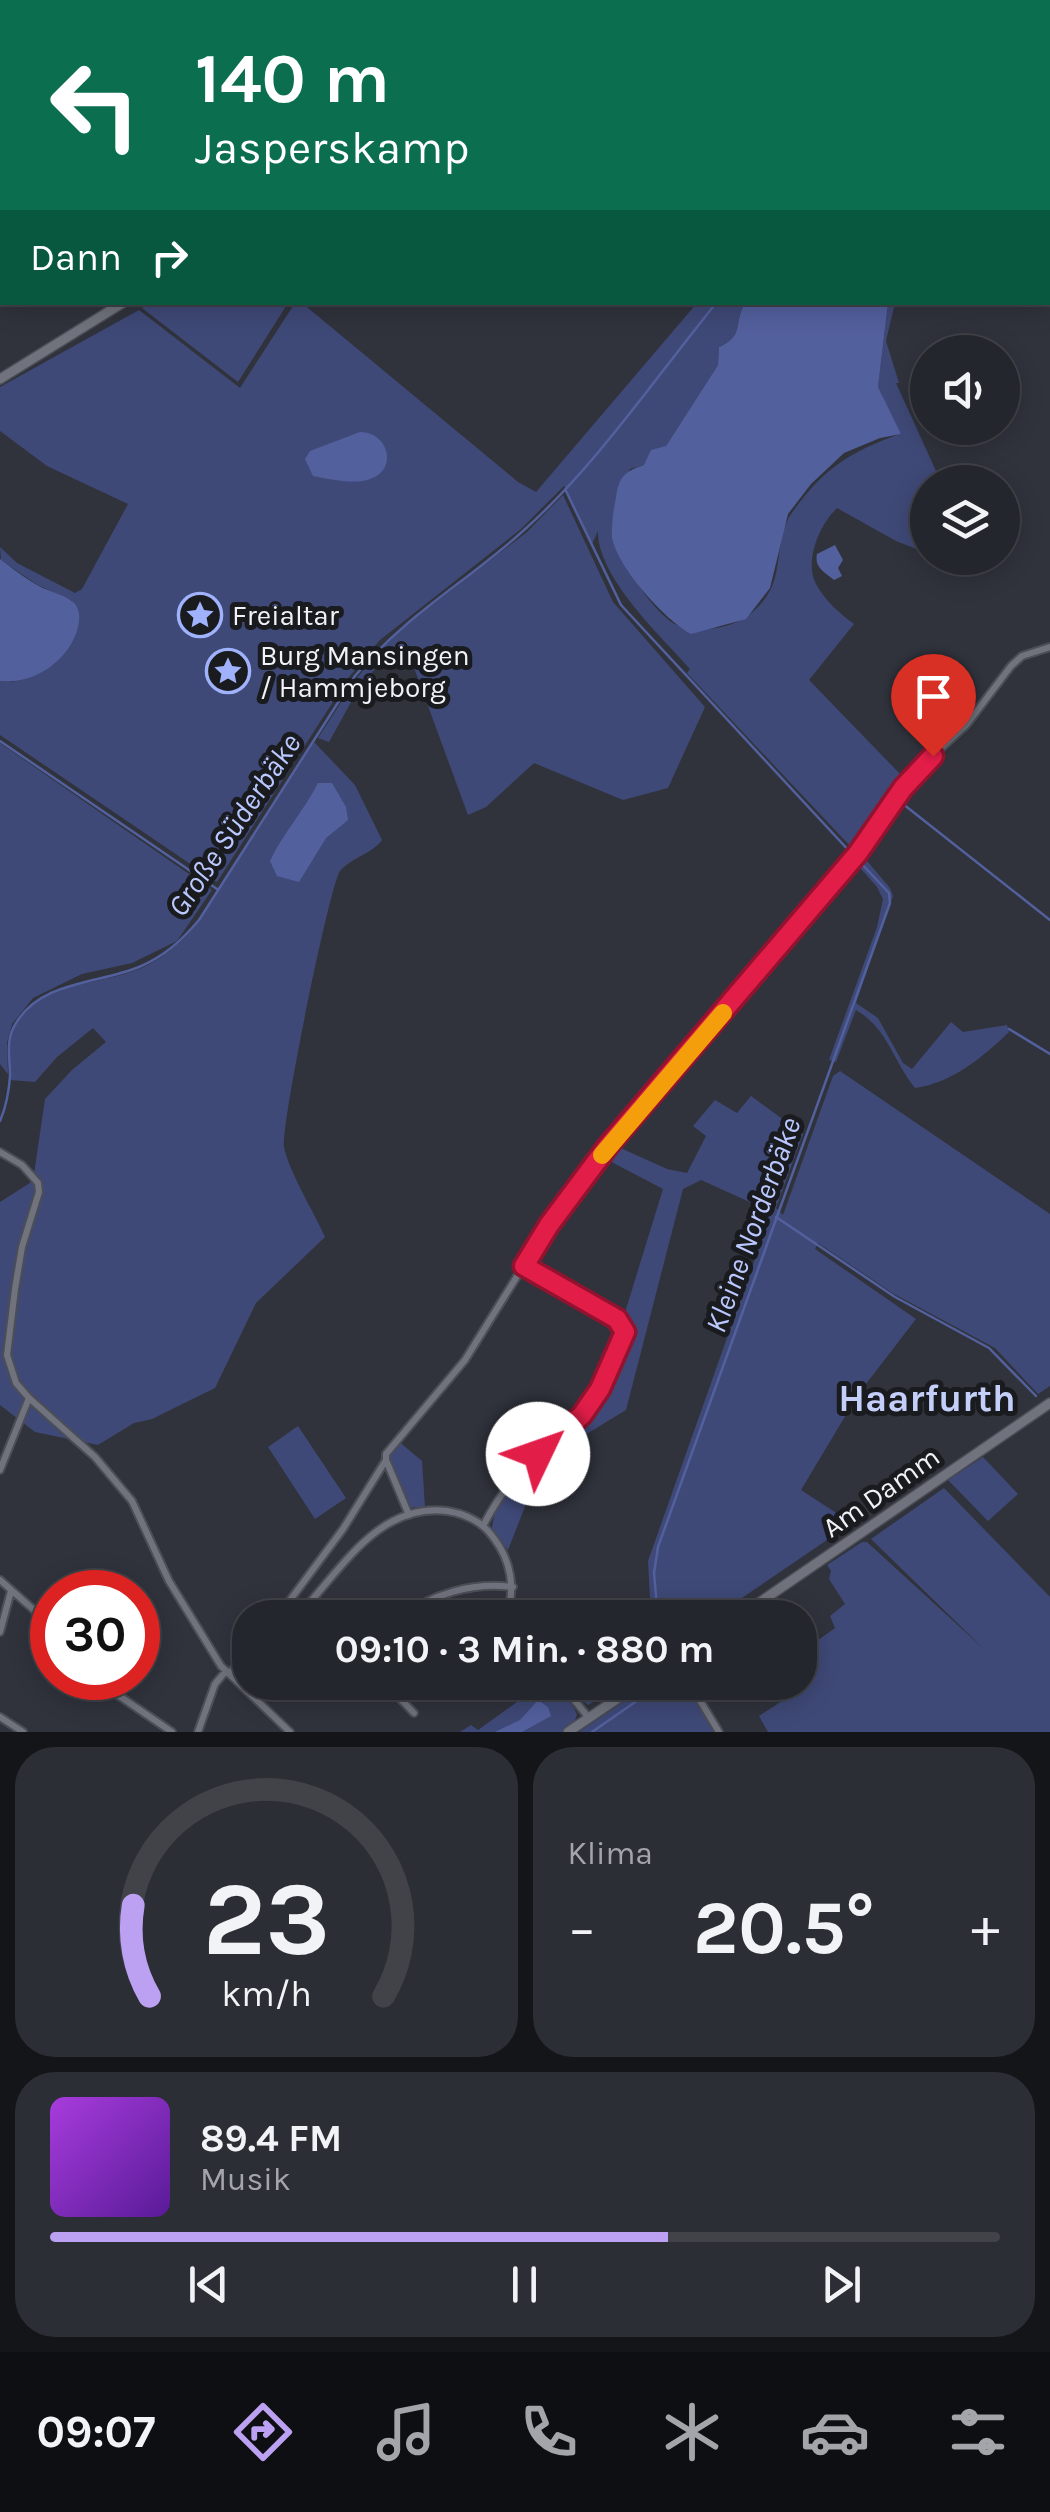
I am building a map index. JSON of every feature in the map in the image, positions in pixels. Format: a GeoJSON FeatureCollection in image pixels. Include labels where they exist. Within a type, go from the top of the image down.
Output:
{"type":"FeatureCollection","features":[{"type":"Feature","properties":{"kind":"main road"},"geometry":{"type":"LineString","coordinates":[[0,379],[119,305]]}},
{"type":"Feature","properties":{"kind":"main road","name":"Am Damm"},"geometry":{"type":"LineString","coordinates":[[763,1600],[1050,1403]]}},
{"type":"Feature","properties":{"kind":"main road"},"geometry":{"type":"LineString","coordinates":[[568,1732],[616,1700]]}},
{"type":"Feature","properties":{"kind":"street"},"geometry":{"type":"LineString","coordinates":[[408,1515],[386,1454],[465,1360],[549,1225],[608,1146],[856,856],[917,770],[967,724],[1011,666],[1022,656],[1050,647]]}},
{"type":"Feature","properties":{"kind":"street"},"geometry":{"type":"LineString","coordinates":[[0,1152],[38,1182],[39,1192],[22,1247],[7,1355],[16,1383],[96,1457],[132,1501],[169,1581],[228,1672],[290,1732]]}},
{"type":"Feature","properties":{"kind":"street"},"geometry":{"type":"LineString","coordinates":[[483,1526],[518,1474],[582,1415],[600,1389],[625,1332],[617,1319],[524,1266]]}},
{"type":"Feature","properties":{"kind":"street"},"geometry":{"type":"LineString","coordinates":[[0,1470],[29,1398]]}},
{"type":"Feature","properties":{"kind":"street"},"geometry":{"type":"LineString","coordinates":[[290,1600],[343,1529],[386,1460]]}},
{"type":"Feature","properties":{"kind":"street"},"geometry":{"type":"LineString","coordinates":[[316,1600],[369,1536],[408,1515],[437,1510],[456,1512],[483,1526],[504,1552],[513,1587],[510,1600]]}},
{"type":"Feature","properties":{"kind":"street"},"geometry":{"type":"LineString","coordinates":[[0,1580],[30,1609]]}},
{"type":"Feature","properties":{"kind":"street"},"geometry":{"type":"LineString","coordinates":[[426,1600],[454,1591],[513,1587]]}},
{"type":"Feature","properties":{"kind":"street"},"geometry":{"type":"LineString","coordinates":[[0,1632],[11,1590]]}},
{"type":"Feature","properties":{"kind":"street"},"geometry":{"type":"LineString","coordinates":[[198,1732],[215,1684],[232,1668]]}},
{"type":"Feature","properties":{"kind":"street"},"geometry":{"type":"LineString","coordinates":[[125,1700],[172,1732]]}},
{"type":"Feature","properties":{"kind":"street"},"geometry":{"type":"LineString","coordinates":[[402,1700],[414,1712]]}},
{"type":"Feature","properties":{"kind":"street"},"geometry":{"type":"LineString","coordinates":[[574,1700],[589,1718]]}},
{"type":"Feature","properties":{"kind":"street"},"geometry":{"type":"LineString","coordinates":[[700,1700],[719,1732]]}},
{"type":"Feature","properties":{"kind":"street"},"geometry":{"type":"LineString","coordinates":[[0,1717],[22,1732]]}},
{"type":"Feature","properties":{"kind":"shaded area"},"geometry":{"type":"Polygon","coordinates":[[[147,305],[287,305],[238,382],[142,308],[147,305]]]}},
{"type":"Feature","properties":{"kind":"shaded area"},"geometry":{"type":"Polygon","coordinates":[[[294,305],[304,305],[518,482],[536,492],[695,305],[744,305],[735,334],[719,347],[718,365],[666,446],[644,465],[630,469],[614,516],[619,550],[653,604],[675,624],[707,629],[743,619],[762,603],[774,581],[787,522],[814,485],[852,455],[900,434],[878,387],[888,305],[895,305],[886,341],[896,383],[910,414],[910,445],[924,445],[933,465],[910,465],[910,546],[837,508],[825,523],[813,553],[812,573],[822,594],[854,624],[809,680],[903,777],[853,849],[687,673],[690,669],[619,586],[600,549],[598,531],[592,544],[564,486],[521,529],[380,640],[349,677],[217,882],[0,735],[0,681],[14,682],[72,601],[36,584],[1,560],[0,547],[17,563],[75,593],[82,589],[128,504],[47,466],[0,431],[0,387],[139,310],[240,388],[294,305]]]}},
{"type":"Feature","properties":{"kind":"shaded area"},"geometry":{"type":"Polygon","coordinates":[[[744,305],[888,305],[878,387],[901,434],[844,453],[811,484],[788,514],[770,588],[746,619],[691,634],[656,605],[623,563],[612,537],[614,506],[624,476],[644,465],[651,450],[666,446],[718,365],[719,347],[735,334],[744,305]]]}},
{"type":"Feature","properties":{"kind":"shaded area"},"geometry":{"type":"Polygon","coordinates":[[[360,432],[383,444],[387,460],[379,474],[357,481],[313,476],[305,459],[310,451],[360,432]]]}},
{"type":"Feature","properties":{"kind":"shaded area"},"geometry":{"type":"Polygon","coordinates":[[[563,495],[613,602],[705,707],[668,788],[623,800],[534,763],[486,807],[468,815],[413,665],[391,651],[360,686],[329,742],[318,738],[356,679],[392,636],[527,532],[563,495]]]}},
{"type":"Feature","properties":{"kind":"shaded area"},"geometry":{"type":"Polygon","coordinates":[[[835,545],[843,560],[838,568],[842,576],[834,580],[816,559],[817,554],[835,545]]]}},
{"type":"Feature","properties":{"kind":"shaded area"},"geometry":{"type":"Polygon","coordinates":[[[0,559],[34,583],[72,601],[79,615],[74,639],[59,660],[38,674],[13,681],[0,681],[0,559]]]}},
{"type":"Feature","properties":{"kind":"shaded area"},"geometry":{"type":"Polygon","coordinates":[[[314,742],[355,785],[382,840],[345,866],[335,886],[307,1007],[285,1131],[287,1157],[325,1237],[256,1303],[215,1388],[152,1419],[134,1423],[98,1445],[35,1432],[0,1405],[0,1202],[33,1181],[45,1099],[106,1042],[93,1028],[57,1057],[35,1082],[10,1080],[12,1032],[25,1012],[53,993],[139,969],[179,943],[199,921],[314,742]]]}},
{"type":"Feature","properties":{"kind":"shaded area"},"geometry":{"type":"Polygon","coordinates":[[[0,743],[212,890],[177,941],[132,963],[82,974],[33,998],[12,1024],[7,1043],[8,1074],[0,1064],[0,743]]]}},
{"type":"Feature","properties":{"kind":"shaded area"},"geometry":{"type":"Polygon","coordinates":[[[318,783],[332,783],[346,807],[348,820],[326,838],[299,882],[277,876],[270,861],[318,783]]]}},
{"type":"Feature","properties":{"kind":"shaded area"},"geometry":{"type":"Polygon","coordinates":[[[862,855],[893,896],[856,1003],[878,1018],[903,1063],[912,1069],[951,1022],[963,1032],[1007,1025],[1009,1032],[978,1059],[942,1081],[915,1088],[883,1035],[856,1010],[836,1062],[829,1060],[877,927],[883,899],[855,862],[862,855]]]}},
{"type":"Feature","properties":{"kind":"shaded area"},"geometry":{"type":"Polygon","coordinates":[[[787,920],[792,925],[709,1024],[700,1020],[787,920]]]}},
{"type":"Feature","properties":{"kind":"shaded area"},"geometry":{"type":"Polygon","coordinates":[[[840,1071],[1050,1214],[1050,1386],[1038,1394],[995,1348],[894,1294],[818,1243],[815,1249],[916,1319],[859,1393],[801,1490],[844,1518],[846,1527],[739,1600],[650,1600],[648,1561],[768,1222],[765,1209],[701,1180],[683,1189],[626,1410],[580,1438],[533,1486],[508,1550],[492,1529],[496,1511],[515,1480],[572,1428],[605,1383],[629,1323],[623,1319],[663,1189],[604,1158],[614,1145],[667,1169],[687,1173],[706,1136],[693,1126],[715,1100],[737,1113],[751,1096],[803,1134],[776,1208],[783,1215],[833,1076],[840,1071]]]}},
{"type":"Feature","properties":{"kind":"shaded area"},"geometry":{"type":"Polygon","coordinates":[[[298,1426],[346,1498],[315,1519],[268,1447],[298,1426]]]}},
{"type":"Feature","properties":{"kind":"shaded area"},"geometry":{"type":"Polygon","coordinates":[[[397,1440],[422,1461],[425,1507],[405,1508],[387,1460],[397,1440]]]}},
{"type":"Feature","properties":{"kind":"shaded area"},"geometry":{"type":"Polygon","coordinates":[[[983,1457],[1018,1494],[988,1521],[948,1480],[983,1457]]]}},
{"type":"Feature","properties":{"kind":"shaded area"},"geometry":{"type":"Polygon","coordinates":[[[944,1488],[1050,1597],[1050,1732],[768,1732],[759,1716],[783,1700],[817,1700],[817,1641],[835,1628],[830,1616],[845,1604],[829,1579],[831,1571],[827,1565],[862,1542],[867,1542],[985,1650],[871,1539],[944,1488]]]}},
{"type":"Feature","properties":{"kind":"shaded area"},"geometry":{"type":"Polygon","coordinates":[[[520,1700],[568,1700],[577,1714],[573,1726],[564,1732],[460,1732],[471,1725],[478,1730],[520,1700]]]}},
{"type":"Feature","properties":{"kind":"shaded area"},"geometry":{"type":"Polygon","coordinates":[[[538,1700],[548,1707],[551,1716],[522,1732],[495,1732],[520,1720],[538,1700]]]}},
{"type":"Feature","properties":{"kind":"shaded area"},"geometry":{"type":"Polygon","coordinates":[[[626,1700],[696,1700],[716,1732],[579,1732],[626,1700]]]}},
{"type":"Feature","properties":{"kind":"waterway","name":"Große Süderbäke"},"geometry":{"type":"LineString","coordinates":[[0,1121],[9,1088],[10,1036],[27,1009],[55,991],[148,963],[186,935],[355,676],[394,635],[550,506],[600,450],[715,305]]}},
{"type":"Feature","properties":{"kind":"waterway","name":"Kleine Norderbäke"},"geometry":{"type":"LineString","coordinates":[[566,491],[621,605],[852,854]]}},
{"type":"Feature","properties":{"kind":"waterway"},"geometry":{"type":"LineString","coordinates":[[0,741],[217,889]]}},
{"type":"Feature","properties":{"kind":"waterway"},"geometry":{"type":"LineString","coordinates":[[903,804],[1050,920]]}},
{"type":"Feature","properties":{"kind":"waterway","name":"Kleine Norderbäke"},"geometry":{"type":"LineString","coordinates":[[656,1600],[654,1573],[658,1547],[890,903],[889,893],[858,860]]}},
{"type":"Feature","properties":{"kind":"waterway"},"geometry":{"type":"LineString","coordinates":[[1009,1029],[1050,1054]]}},
{"type":"Feature","properties":{"kind":"waterway"},"geometry":{"type":"LineString","coordinates":[[776,1217],[895,1297],[989,1348],[1036,1396]]}},
{"type":"Feature","properties":{"kind":"waterway","name":"Kleine Norderbäke"},"geometry":{"type":"LineString","coordinates":[[592,1732],[638,1700]]}},
{"type":"Feature","properties":{"kind":"slow traffic"},"geometry":{"type":"LineString","coordinates":[[602,1155],[723,1013]]}},
{"type":"Feature","properties":{"kind":"place","name":"Freialtar"},"geometry":{"type":"Point","coordinates":[200,615]}},
{"type":"Feature","properties":{"kind":"place","name":"Burg Mansingen / Hammjeborg"},"geometry":{"type":"Point","coordinates":[228,671]}},
{"type":"Feature","properties":{"kind":"district","name":"Haarfurth"},"geometry":{"type":"Point","coordinates":[927,1398]}},
{"type":"Feature","properties":{"kind":"route"},"geometry":{"type":"LineString","coordinates":[[538,1454],[582,1415],[600,1389],[625,1332],[617,1319],[524,1266],[549,1225],[608,1146],[858,853],[903,788],[933,756]]}}]}
